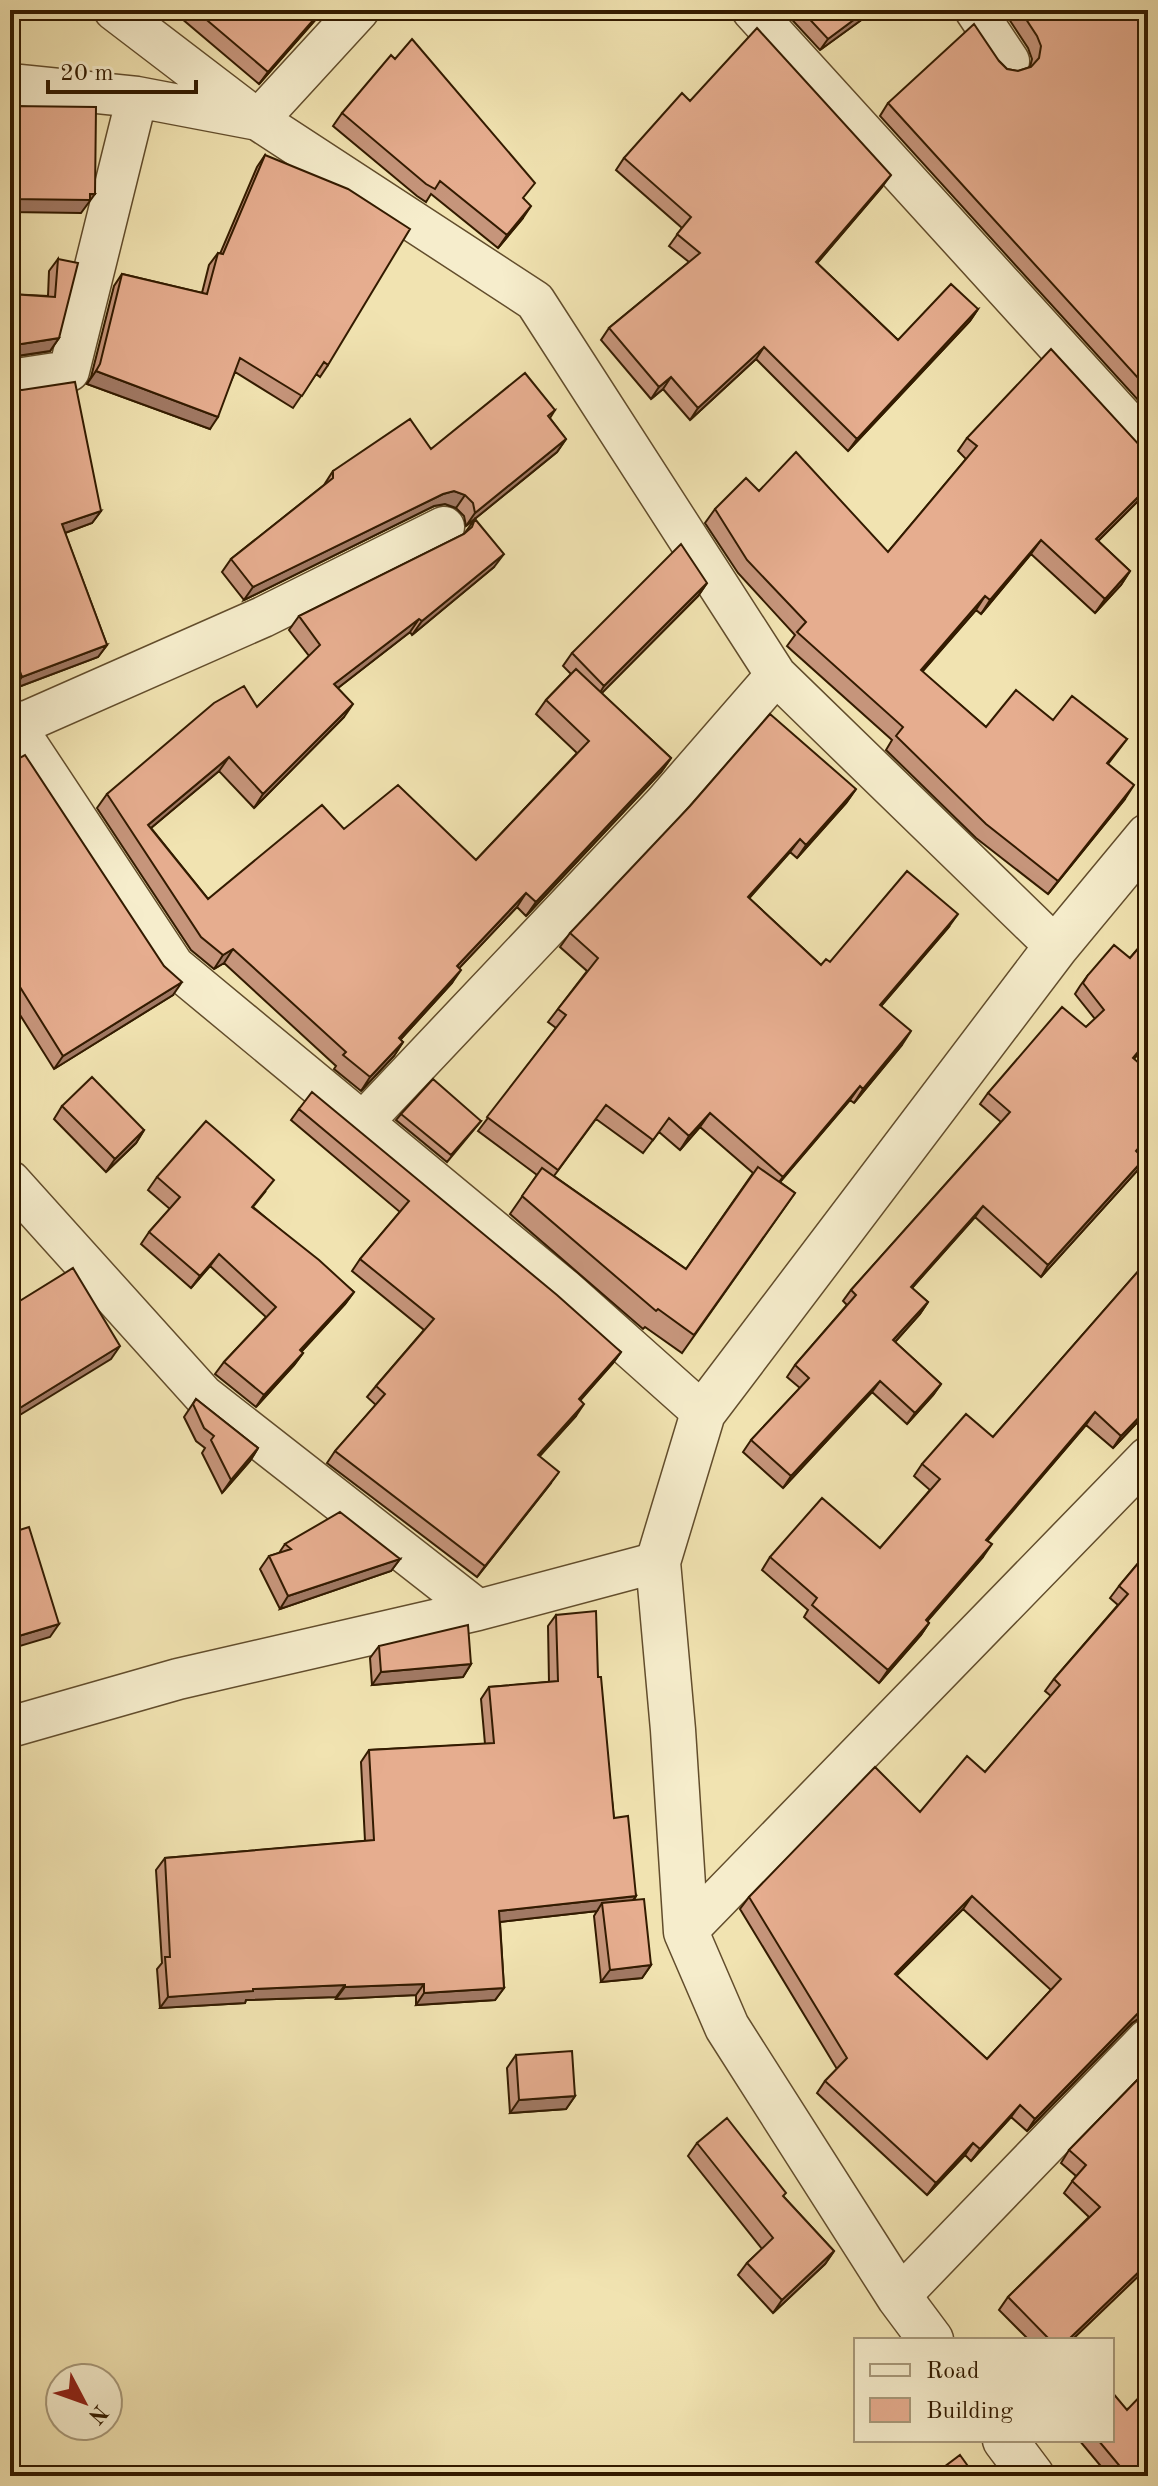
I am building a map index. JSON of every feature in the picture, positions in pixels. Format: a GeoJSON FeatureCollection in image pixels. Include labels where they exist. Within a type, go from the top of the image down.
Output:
{"type":"FeatureCollection","features":[{"type":"Feature","properties":{"kind":"street"},"geometry":{"type":"LineString","coordinates":[[114,10],[258,120],[535,301],[776,675],[1056,947]]}},
{"type":"Feature","properties":{"kind":"street"},"geometry":{"type":"LineString","coordinates":[[258,120],[359,10]]}},
{"type":"Feature","properties":{"kind":"street"},"geometry":{"type":"LineString","coordinates":[[752,10],[1148,445]]}},
{"type":"Feature","properties":{"kind":"street"},"geometry":{"type":"LineString","coordinates":[[975,10],[1009,61]]}},
{"type":"Feature","properties":{"kind":"street"},"geometry":{"type":"LineString","coordinates":[[10,84],[137,97],[258,120]]}},
{"type":"Feature","properties":{"kind":"street"},"geometry":{"type":"LineString","coordinates":[[10,380],[69,371],[137,97]]}},
{"type":"Feature","properties":{"kind":"street"},"geometry":{"type":"LineString","coordinates":[[444,527],[263,617],[13,722],[174,966],[564,1289],[703,1413]]}},
{"type":"Feature","properties":{"kind":"street"},"geometry":{"type":"LineString","coordinates":[[363,1122],[663,805],[776,675]]}},
{"type":"Feature","properties":{"kind":"street"},"geometry":{"type":"LineString","coordinates":[[930,2338],[899,2297],[727,2027],[686,1932],[658,1562],[703,1413],[1056,947],[1148,836]]}},
{"type":"Feature","properties":{"kind":"street"},"geometry":{"type":"LineString","coordinates":[[10,1181],[203,1395],[478,1610]]}},
{"type":"Feature","properties":{"kind":"street"},"geometry":{"type":"LineString","coordinates":[[686,1932],[1148,1457]]}},
{"type":"Feature","properties":{"kind":"street"},"geometry":{"type":"LineString","coordinates":[[10,1727],[178,1679],[478,1610],[658,1562]]}},
{"type":"Feature","properties":{"kind":"street"},"geometry":{"type":"LineString","coordinates":[[899,2297],[1148,2039]]}},
{"type":"Feature","properties":{"kind":"street"},"geometry":{"type":"LineString","coordinates":[[1006,2442],[1032,2476]]}},
{"type":"Feature","properties":{"kind":"building"},"geometry":{"type":"Polygon","coordinates":[[[10,10],[17,10],[10,31],[10,10]]]}},
{"type":"Feature","properties":{"kind":"building"},"geometry":{"type":"Polygon","coordinates":[[[195,10],[322,10],[268,72],[195,10]]]}},
{"type":"Feature","properties":{"kind":"building"},"geometry":{"type":"Polygon","coordinates":[[[801,10],[867,10],[828,39],[801,10]]]}},
{"type":"Feature","properties":{"kind":"building"},"geometry":{"type":"Polygon","coordinates":[[[1020,10],[1148,10],[1148,389],[888,103],[974,24],[1007,69],[1018,71],[1031,67],[1039,58],[1041,46],[1020,10]]]}},
{"type":"Feature","properties":{"kind":"building"},"geometry":{"type":"Polygon","coordinates":[[[757,28],[891,175],[816,262],[898,340],[951,284],[978,309],[857,439],[764,347],[698,408],[671,377],[659,387],[609,328],[700,253],[677,234],[691,217],[624,158],[682,93],[690,101],[757,28]]]}},
{"type":"Feature","properties":{"kind":"building"},"geometry":{"type":"Polygon","coordinates":[[[412,39],[535,183],[523,198],[531,206],[507,235],[440,181],[435,189],[426,184],[342,113],[391,55],[395,59],[412,39]]]}},
{"type":"Feature","properties":{"kind":"building"},"geometry":{"type":"Polygon","coordinates":[[[10,106],[96,107],[95,194],[90,194],[90,200],[10,199],[10,106]]]}},
{"type":"Feature","properties":{"kind":"building"},"geometry":{"type":"Polygon","coordinates":[[[265,155],[348,189],[410,229],[328,365],[324,362],[302,396],[240,358],[218,417],[96,371],[122,274],[207,294],[218,253],[223,254],[265,155]]]}},
{"type":"Feature","properties":{"kind":"building"},"geometry":{"type":"Polygon","coordinates":[[[58,259],[78,263],[59,338],[10,347],[10,294],[55,297],[58,259]]]}},
{"type":"Feature","properties":{"kind":"building"},"geometry":{"type":"Polygon","coordinates":[[[1051,349],[1141,447],[1148,450],[1148,487],[1096,539],[1130,571],[1105,599],[1041,540],[990,600],[985,596],[921,670],[986,727],[1016,690],[1053,720],[1072,696],[1127,739],[1107,763],[1134,785],[1058,881],[986,824],[896,736],[903,727],[797,632],[806,622],[747,560],[715,509],[746,478],[759,491],[796,452],[888,552],[977,446],[967,438],[1051,349]]]}},
{"type":"Feature","properties":{"kind":"building"},"geometry":{"type":"Polygon","coordinates":[[[525,373],[555,410],[548,416],[566,439],[475,513],[473,503],[465,495],[454,491],[443,494],[253,587],[231,559],[333,478],[333,471],[410,419],[431,449],[525,373]]]}},
{"type":"Feature","properties":{"kind":"building"},"geometry":{"type":"Polygon","coordinates":[[[75,382],[101,511],[62,524],[107,645],[22,677],[10,644],[10,389],[75,382]]]}},
{"type":"Feature","properties":{"kind":"building"},"geometry":{"type":"Polygon","coordinates":[[[475,519],[504,554],[422,621],[419,619],[334,684],[353,704],[263,794],[229,757],[148,825],[208,899],[322,805],[344,829],[398,785],[476,860],[589,741],[546,700],[576,669],[671,758],[536,902],[526,893],[457,966],[461,970],[399,1038],[403,1042],[370,1077],[233,949],[223,955],[201,937],[107,794],[214,703],[244,686],[257,707],[320,645],[299,616],[464,534],[475,519]]]}},
{"type":"Feature","properties":{"kind":"building"},"geometry":{"type":"Polygon","coordinates":[[[681,544],[707,583],[604,686],[572,653],[681,544]]]}},
{"type":"Feature","properties":{"kind":"building"},"geometry":{"type":"Polygon","coordinates":[[[770,714],[856,789],[806,845],[800,839],[748,897],[821,965],[826,959],[830,962],[907,871],[958,914],[880,1005],[911,1031],[783,1177],[710,1113],[689,1136],[669,1118],[653,1140],[606,1105],[558,1170],[487,1117],[566,1015],[558,1009],[598,958],[570,933],[690,806],[770,714]]]}},
{"type":"Feature","properties":{"kind":"building"},"geometry":{"type":"Polygon","coordinates":[[[25,755],[164,966],[182,982],[63,1056],[10,971],[10,763],[25,755]]]}},
{"type":"Feature","properties":{"kind":"building"},"geometry":{"type":"Polygon","coordinates":[[[1148,937],[1148,1040],[1133,1058],[1148,1071],[1148,1137],[1136,1151],[1144,1159],[1048,1265],[983,1206],[911,1287],[928,1302],[893,1340],[941,1384],[915,1413],[880,1381],[791,1476],[751,1440],[809,1378],[795,1365],[856,1295],[851,1290],[1010,1112],[988,1093],[1062,1007],[1086,1027],[1104,1010],[1083,983],[1114,945],[1130,958],[1148,937]]]}},
{"type":"Feature","properties":{"kind":"building"},"geometry":{"type":"Polygon","coordinates":[[[92,1077],[144,1130],[115,1159],[62,1106],[92,1077]]]}},
{"type":"Feature","properties":{"kind":"building"},"geometry":{"type":"Polygon","coordinates":[[[433,1079],[481,1121],[451,1155],[401,1114],[433,1079]]]}},
{"type":"Feature","properties":{"kind":"building"},"geometry":{"type":"Polygon","coordinates":[[[312,1092],[557,1295],[621,1352],[579,1399],[584,1404],[538,1455],[559,1472],[485,1566],[335,1451],[385,1394],[376,1386],[434,1319],[360,1259],[409,1201],[299,1109],[312,1092]]]}},
{"type":"Feature","properties":{"kind":"building"},"geometry":{"type":"Polygon","coordinates":[[[206,1121],[274,1180],[252,1207],[354,1292],[300,1350],[303,1353],[264,1395],[224,1362],[276,1307],[219,1254],[200,1276],[149,1232],[180,1197],[157,1177],[206,1121]]]}},
{"type":"Feature","properties":{"kind":"building"},"geometry":{"type":"Polygon","coordinates":[[[758,1167],[795,1193],[694,1335],[658,1309],[656,1311],[522,1196],[542,1168],[686,1269],[758,1167]]]}},
{"type":"Feature","properties":{"kind":"building"},"geometry":{"type":"Polygon","coordinates":[[[1148,1260],[1148,1408],[1121,1436],[1095,1412],[986,1540],[992,1544],[926,1620],[929,1623],[888,1670],[812,1605],[817,1598],[770,1557],[822,1498],[880,1548],[940,1479],[922,1464],[966,1414],[993,1437],[1148,1260]]]}},
{"type":"Feature","properties":{"kind":"building"},"geometry":{"type":"Polygon","coordinates":[[[73,1268],[120,1346],[10,1414],[10,1307],[73,1268]]]}},
{"type":"Feature","properties":{"kind":"building"},"geometry":{"type":"Polygon","coordinates":[[[196,1399],[258,1448],[231,1480],[211,1440],[214,1436],[204,1428],[193,1404],[196,1399]]]}},
{"type":"Feature","properties":{"kind":"building"},"geometry":{"type":"Polygon","coordinates":[[[340,1512],[400,1559],[288,1596],[269,1556],[291,1549],[285,1544],[340,1512]]]}},
{"type":"Feature","properties":{"kind":"building"},"geometry":{"type":"Polygon","coordinates":[[[29,1527],[59,1624],[12,1638],[10,1533],[29,1527]]]}},
{"type":"Feature","properties":{"kind":"building"},"geometry":{"type":"Polygon","coordinates":[[[1145,1555],[1148,1558],[1148,2006],[1035,2119],[1020,2105],[980,2149],[973,2143],[936,2183],[825,2081],[847,2058],[749,1897],[875,1767],[920,1812],[967,1756],[985,1772],[1060,1685],[1054,1679],[1128,1594],[1119,1586],[1145,1555]],[[972,1896],[895,1974],[987,2059],[1061,1979],[972,1896]]]}},
{"type":"Feature","properties":{"kind":"building"},"geometry":{"type":"Polygon","coordinates":[[[596,1611],[598,1677],[601,1677],[614,1818],[628,1816],[636,1896],[499,1911],[504,1988],[424,1993],[424,1984],[345,1985],[168,1997],[165,1957],[170,1957],[165,1858],[374,1840],[369,1750],[494,1743],[489,1687],[558,1681],[556,1615],[596,1611]]]}},
{"type":"Feature","properties":{"kind":"building"},"geometry":{"type":"Polygon","coordinates":[[[468,1625],[471,1664],[381,1672],[379,1646],[468,1625]]]}},
{"type":"Feature","properties":{"kind":"building"},"geometry":{"type":"Polygon","coordinates":[[[644,1899],[651,1965],[610,1970],[602,1903],[644,1899]]]}},
{"type":"Feature","properties":{"kind":"building"},"geometry":{"type":"Polygon","coordinates":[[[572,2051],[575,2096],[519,2100],[516,2055],[572,2051]]]}},
{"type":"Feature","properties":{"kind":"building"},"geometry":{"type":"Polygon","coordinates":[[[1148,2069],[1148,2263],[1070,2338],[1048,2338],[1008,2297],[1100,2207],[1072,2181],[1086,2165],[1069,2150],[1148,2069]]]}},
{"type":"Feature","properties":{"kind":"building"},"geometry":{"type":"Polygon","coordinates":[[[727,2118],[786,2193],[783,2196],[834,2251],[782,2300],[747,2263],[773,2238],[697,2143],[727,2118]]]}},
{"type":"Feature","properties":{"kind":"building"},"geometry":{"type":"Polygon","coordinates":[[[1148,2388],[1148,2476],[1128,2476],[1100,2442],[1114,2442],[1114,2394],[1127,2410],[1148,2388]]]}},
{"type":"Feature","properties":{"kind":"building"},"geometry":{"type":"Polygon","coordinates":[[[960,2455],[975,2476],[932,2476],[960,2455]]]}}]}
